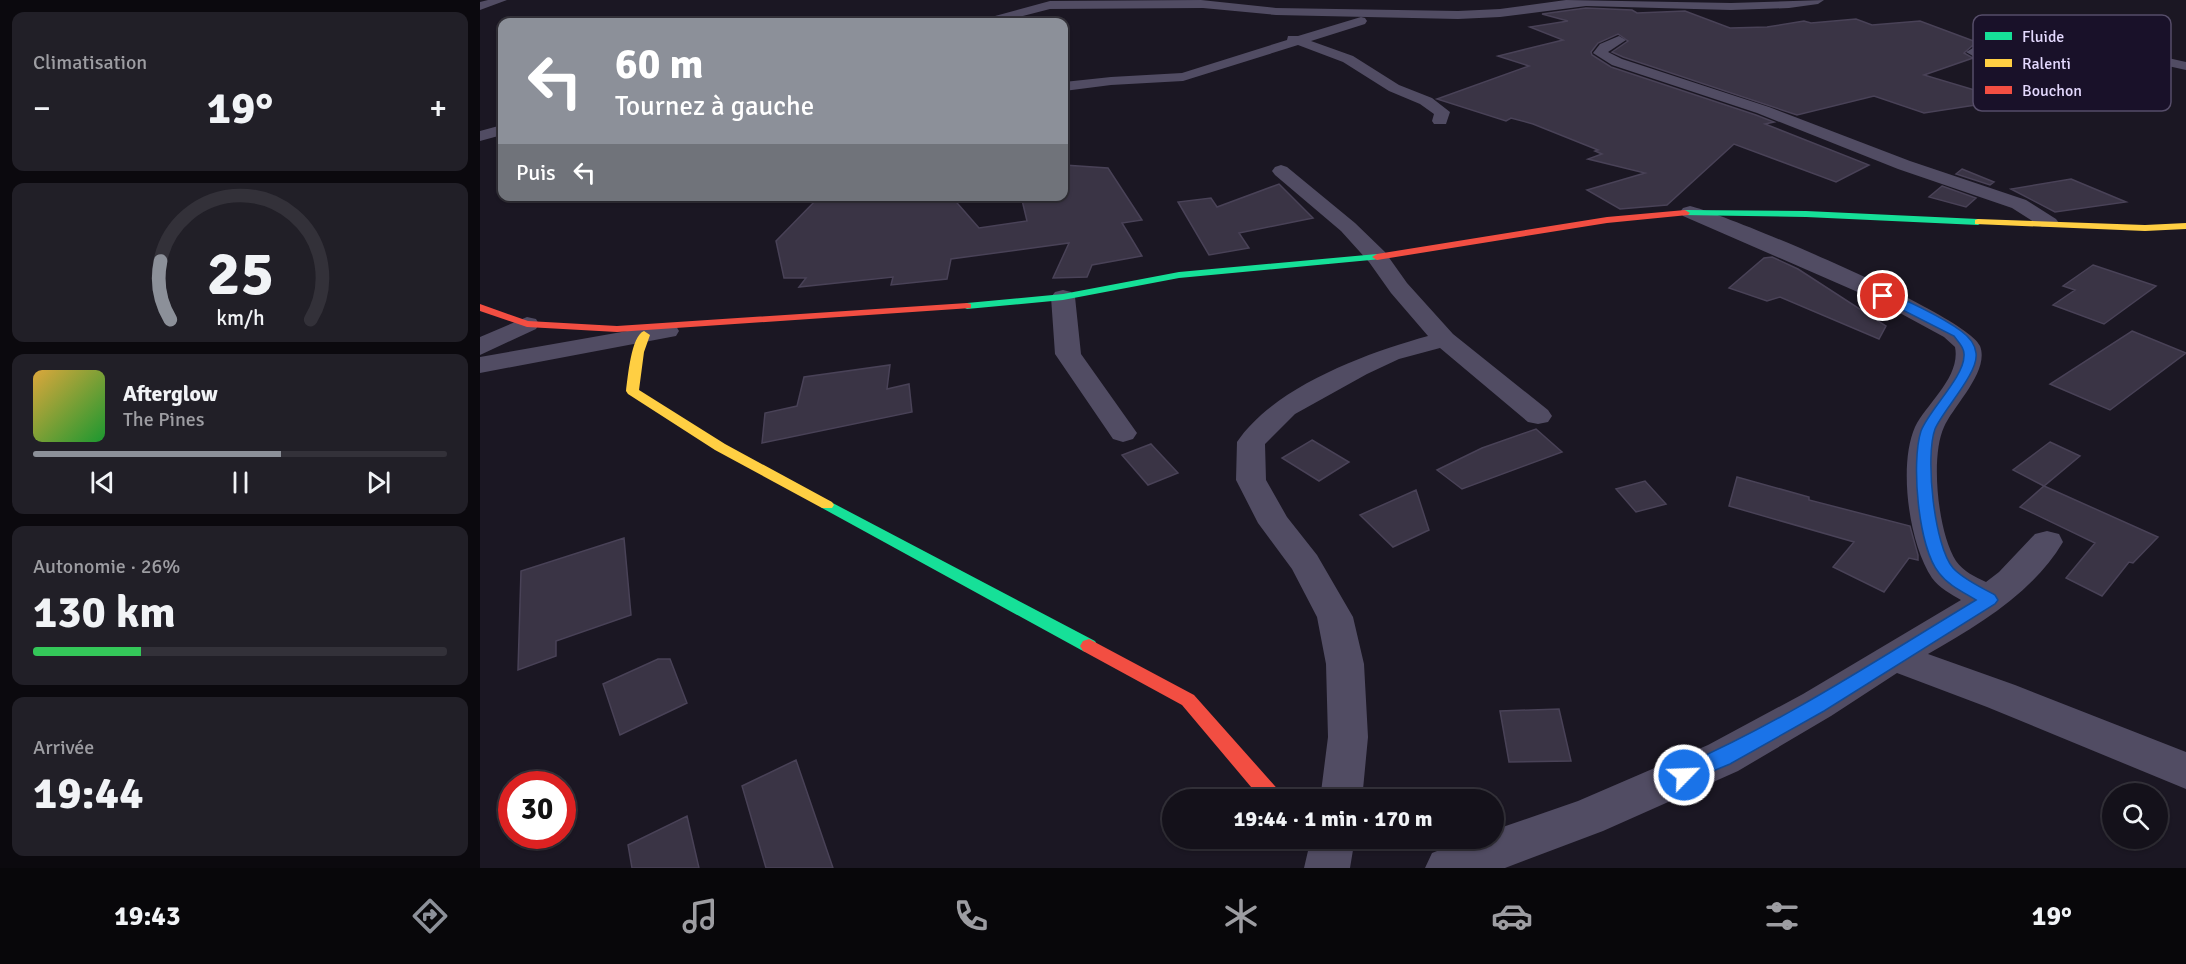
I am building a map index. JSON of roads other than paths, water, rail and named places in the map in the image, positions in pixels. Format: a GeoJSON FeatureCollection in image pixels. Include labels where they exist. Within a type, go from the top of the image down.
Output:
{"type":"FeatureCollection","features":[{"type":"Feature","properties":{"kind":"street"},"geometry":{"type":"LineString","coordinates":[[480,6],[501,0]]}},
{"type":"Feature","properties":{"kind":"street"},"geometry":{"type":"LineString","coordinates":[[1184,0],[1235,10],[1393,12],[1430,15],[1489,14],[1584,2],[1735,7],[1770,6],[1818,0]]}},
{"type":"Feature","properties":{"kind":"street"},"geometry":{"type":"LineString","coordinates":[[1271,26],[1292,7],[1294,0]]}},
{"type":"Feature","properties":{"kind":"street"},"geometry":{"type":"LineString","coordinates":[[1003,18],[1050,5],[1203,4]]}},
{"type":"Feature","properties":{"kind":"street"},"geometry":{"type":"LineString","coordinates":[[1235,10],[1295,40],[1348,59],[1394,88],[1436,106],[1442,112],[1440,121]]}},
{"type":"Feature","properties":{"kind":"street"},"geometry":{"type":"LineString","coordinates":[[1068,87],[1136,79],[1183,77],[1295,40],[1393,12]]}},
{"type":"Feature","properties":{"kind":"street"},"geometry":{"type":"LineString","coordinates":[[1619,40],[1605,47],[1600,53],[1617,62],[1763,110],[1904,165],[2019,204],[2049,223]]}},
{"type":"Feature","properties":{"kind":"street"},"geometry":{"type":"LineString","coordinates":[[2171,63],[2186,66]]}},
{"type":"Feature","properties":{"kind":"street"},"geometry":{"type":"LineString","coordinates":[[480,136],[498,131]]}},
{"type":"Feature","properties":{"kind":"street"},"geometry":{"type":"LineString","coordinates":[[480,144],[498,144]]}},
{"type":"Feature","properties":{"kind":"street"},"geometry":{"type":"LineString","coordinates":[[1281,171],[1329,209],[1377,257],[1399,288],[1444,339],[1538,416]]}},
{"type":"Feature","properties":{"kind":"street"},"geometry":{"type":"LineString","coordinates":[[1690,212],[1804,259],[1883,296],[1958,334],[1966,343],[1971,356],[1966,369],[1928,430],[1923,460],[1924,491],[1932,540],[1945,570],[1989,600]]}},
{"type":"Feature","properties":{"kind":"street"},"geometry":{"type":"LineString","coordinates":[[480,307],[526,324],[617,329],[693,326],[987,305],[1063,297],[1179,275],[1377,257],[1607,220],[1690,212],[1806,214],[1940,222],[2183,228]]}},
{"type":"Feature","properties":{"kind":"street"},"geometry":{"type":"LineString","coordinates":[[1063,297],[1068,354],[1123,434]]}},
{"type":"Feature","properties":{"kind":"street"},"geometry":{"type":"LineString","coordinates":[[480,347],[526,324]]}},
{"type":"Feature","properties":{"kind":"street"},"geometry":{"type":"LineString","coordinates":[[480,365],[693,326]]}},
{"type":"Feature","properties":{"kind":"street"},"geometry":{"type":"LineString","coordinates":[[644,335],[638,352],[632,391],[720,447],[1188,700],[1265,789]]}},
{"type":"Feature","properties":{"kind":"street"},"geometry":{"type":"LineString","coordinates":[[1342,789],[1347,726],[1345,664],[1335,617],[1305,563],[1274,523],[1251,480],[1251,442],[1285,408],[1358,368],[1390,354],[1444,339]]}},
{"type":"Feature","properties":{"kind":"street"},"geometry":{"type":"LineString","coordinates":[[1448,868],[1588,817],[1723,758],[1817,705],[1989,600],[2011,581],[2047,542]]}},
{"type":"Feature","properties":{"kind":"street"},"geometry":{"type":"LineString","coordinates":[[1893,657],[2001,696],[2186,771]]}}]}
